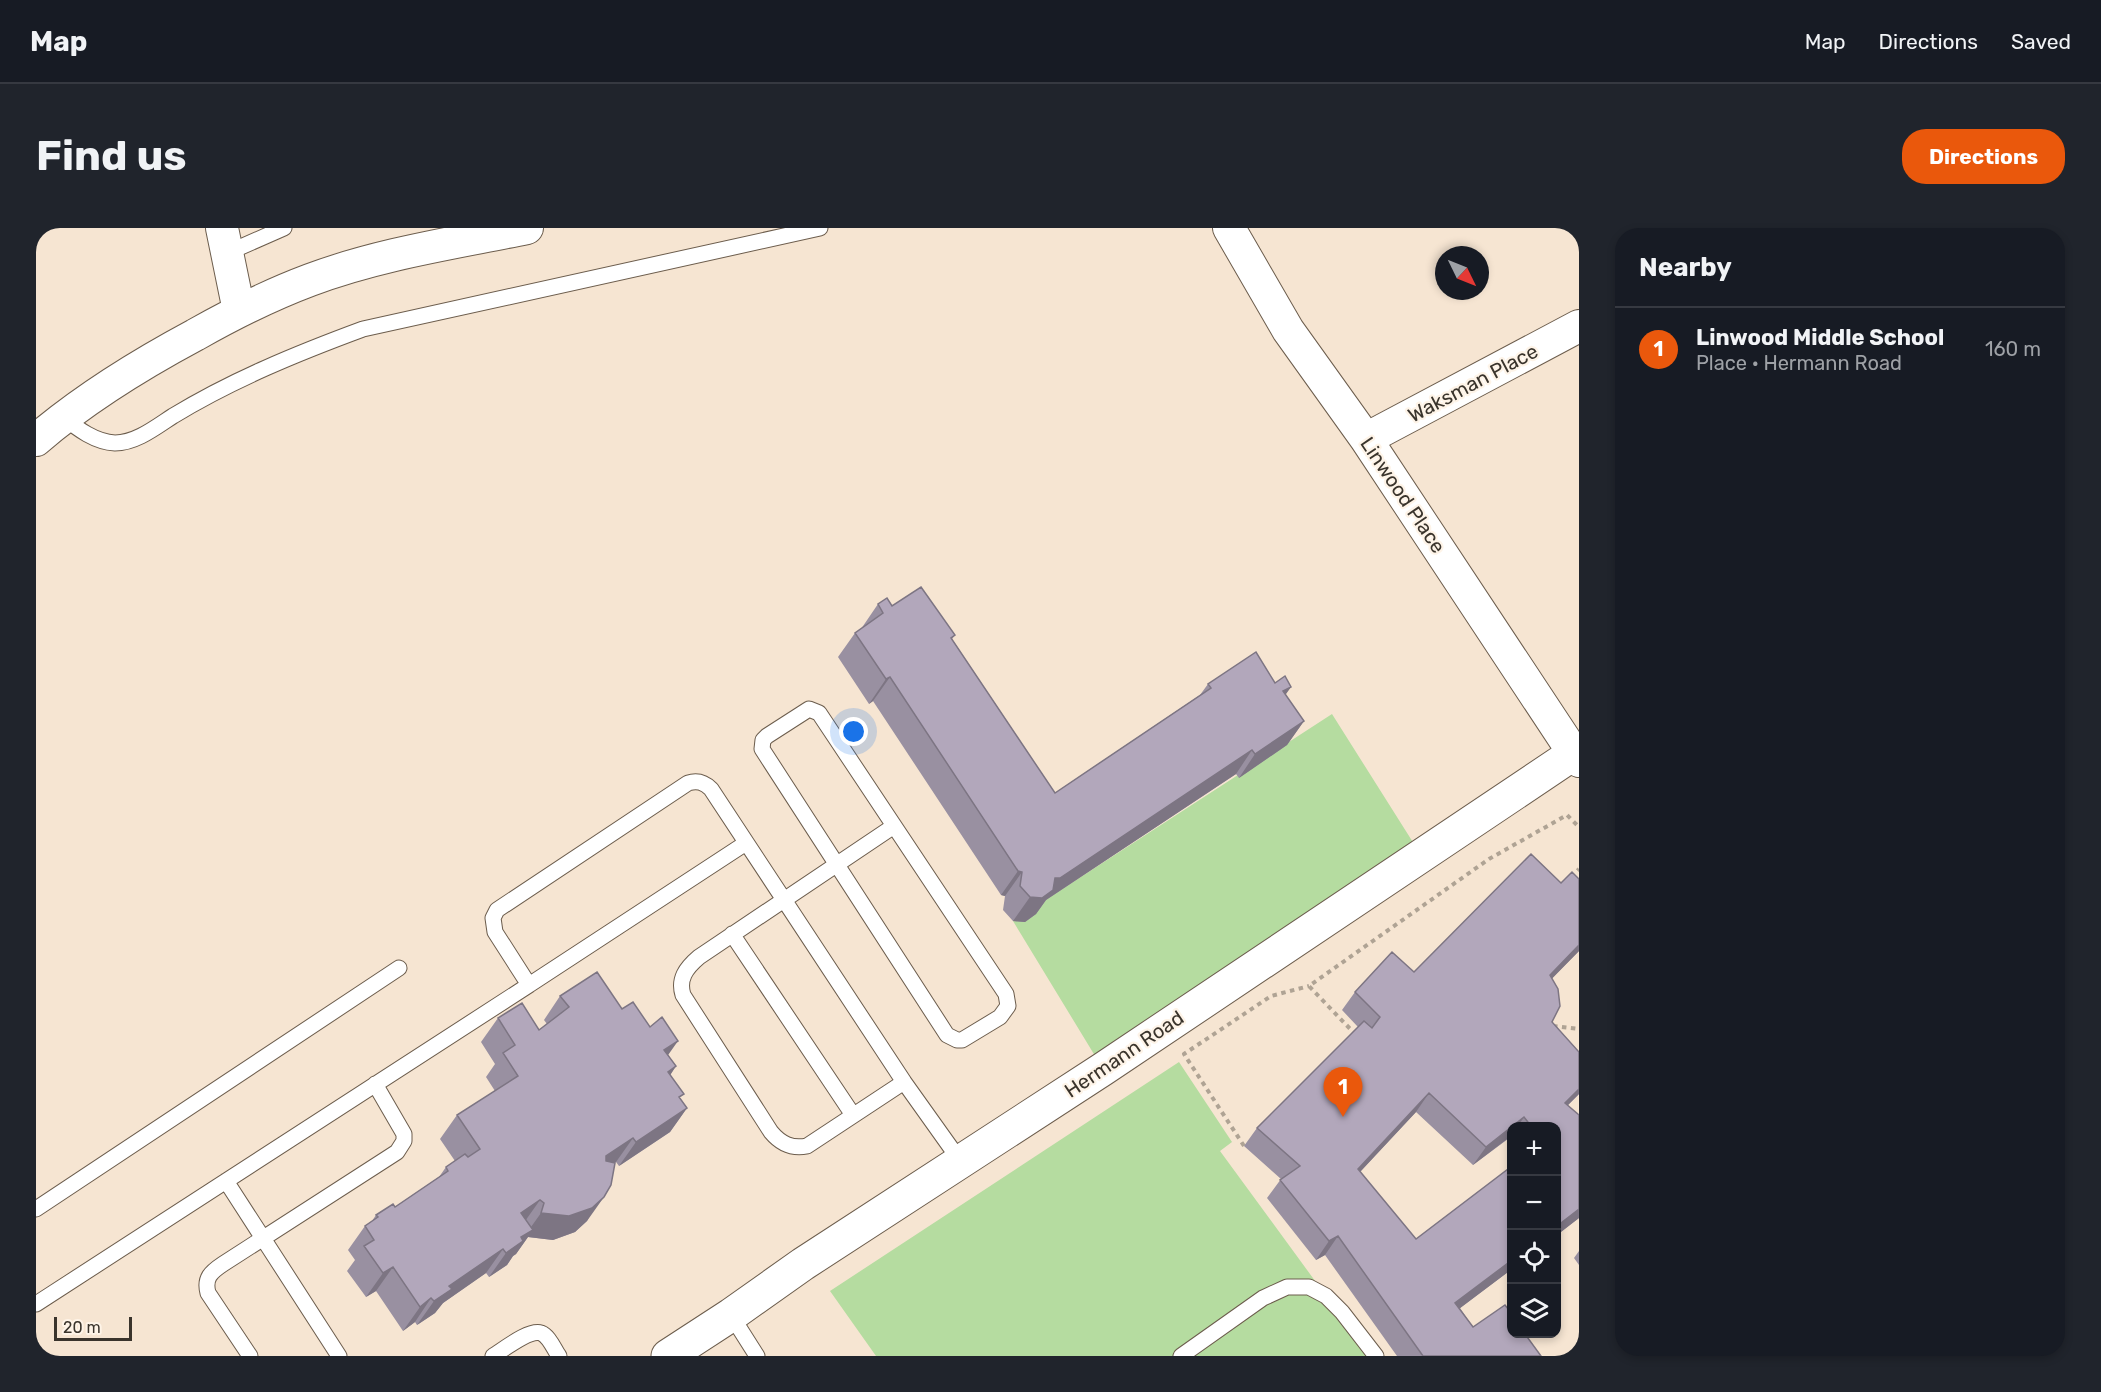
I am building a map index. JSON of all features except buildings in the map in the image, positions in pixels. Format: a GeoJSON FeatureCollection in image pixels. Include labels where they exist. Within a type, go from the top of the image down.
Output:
{"type":"FeatureCollection","features":[{"type":"Feature","properties":{"kind":"street"},"geometry":{"type":"LineString","coordinates":[[36,440],[63,417],[108,385],[164,352],[239,311],[310,280],[377,260],[527,228]]}},
{"type":"Feature","properties":{"kind":"street","name":"Linwood Place"},"geometry":{"type":"LineString","coordinates":[[1229,228],[1288,330],[1366,439],[1577,755]]}},
{"type":"Feature","properties":{"kind":"street"},"geometry":{"type":"LineString","coordinates":[[225,241],[239,311]]}},
{"type":"Feature","properties":{"kind":"street","name":"Waksman Place"},"geometry":{"type":"LineString","coordinates":[[1366,439],[1579,326]]}},
{"type":"Feature","properties":{"kind":"street","name":"Hermann Road"},"geometry":{"type":"LineString","coordinates":[[668,1356],[731,1316],[803,1264],[1103,1069],[1577,755]]}},
{"type":"Feature","properties":{"kind":"lane"},"geometry":{"type":"LineString","coordinates":[[225,241],[284,228]]}},
{"type":"Feature","properties":{"kind":"lane"},"geometry":{"type":"LineString","coordinates":[[63,417],[87,435],[115,443],[137,438],[193,404],[249,376],[306,350],[363,329],[820,228]]}},
{"type":"Feature","properties":{"kind":"lane"},"geometry":{"type":"LineString","coordinates":[[812,709],[819,713],[1006,994],[1008,1006],[1000,1017],[962,1040],[947,1035],[835,865],[762,749],[764,740],[768,736],[805,711],[812,709]]}},
{"type":"Feature","properties":{"kind":"lane"},"geometry":{"type":"LineString","coordinates":[[529,985],[495,932],[493,918],[497,910],[688,783],[695,781],[701,783],[711,789],[904,1082],[961,1162]]}},
{"type":"Feature","properties":{"kind":"lane"},"geometry":{"type":"LineString","coordinates":[[894,826],[692,963],[682,979],[681,987],[683,995],[771,1132],[783,1143],[798,1148],[807,1146],[904,1082]]}},
{"type":"Feature","properties":{"kind":"lane"},"geometry":{"type":"LineString","coordinates":[[36,1304],[746,843]]}},
{"type":"Feature","properties":{"kind":"lane"},"geometry":{"type":"LineString","coordinates":[[732,934],[853,1115]]}},
{"type":"Feature","properties":{"kind":"lane"},"geometry":{"type":"LineString","coordinates":[[36,1209],[399,968]]}},
{"type":"Feature","properties":{"kind":"lane"},"geometry":{"type":"LineString","coordinates":[[250,1356],[208,1293],[206,1285],[208,1277],[213,1270],[397,1152],[404,1134],[375,1084]]}},
{"type":"Feature","properties":{"kind":"lane"},"geometry":{"type":"LineString","coordinates":[[226,1181],[339,1356]]}},
{"type":"Feature","properties":{"kind":"lane"},"geometry":{"type":"LineString","coordinates":[[1181,1356],[1263,1299],[1287,1287],[1309,1287],[1326,1296],[1342,1312],[1376,1356]]}},
{"type":"Feature","properties":{"kind":"lane"},"geometry":{"type":"LineString","coordinates":[[731,1316],[757,1356]]}},
{"type":"Feature","properties":{"kind":"lane"},"geometry":{"type":"LineString","coordinates":[[493,1356],[530,1333],[540,1333],[559,1356]]}},
{"type":"Feature","properties":{"kind":"path"},"geometry":{"type":"LineString","coordinates":[[1244,1146],[1184,1054],[1271,996],[1309,986],[1489,859],[1567,815],[1579,827]]}},
{"type":"Feature","properties":{"kind":"path"},"geometry":{"type":"LineString","coordinates":[[1566,883],[1579,869]]}},
{"type":"Feature","properties":{"kind":"path"},"geometry":{"type":"LineString","coordinates":[[1309,986],[1363,1041]]}},
{"type":"Feature","properties":{"kind":"path"},"geometry":{"type":"LineString","coordinates":[[1547,1024],[1579,1029]]}},
{"type":"Feature","properties":{"kind":"green space"},"geometry":{"type":"Polygon","coordinates":[[[1332,714],[1421,855],[1103,1069],[1013,921],[1332,714]]]}},
{"type":"Feature","properties":{"kind":"green space"},"geometry":{"type":"Polygon","coordinates":[[[1179,1062],[1232,1142],[1220,1151],[1370,1356],[876,1356],[830,1291],[1179,1062]]]}},
{"type":"Feature","properties":{"kind":"place","name":"Linwood Middle School"},"geometry":{"type":"Point","coordinates":[1343,1117]}}]}
